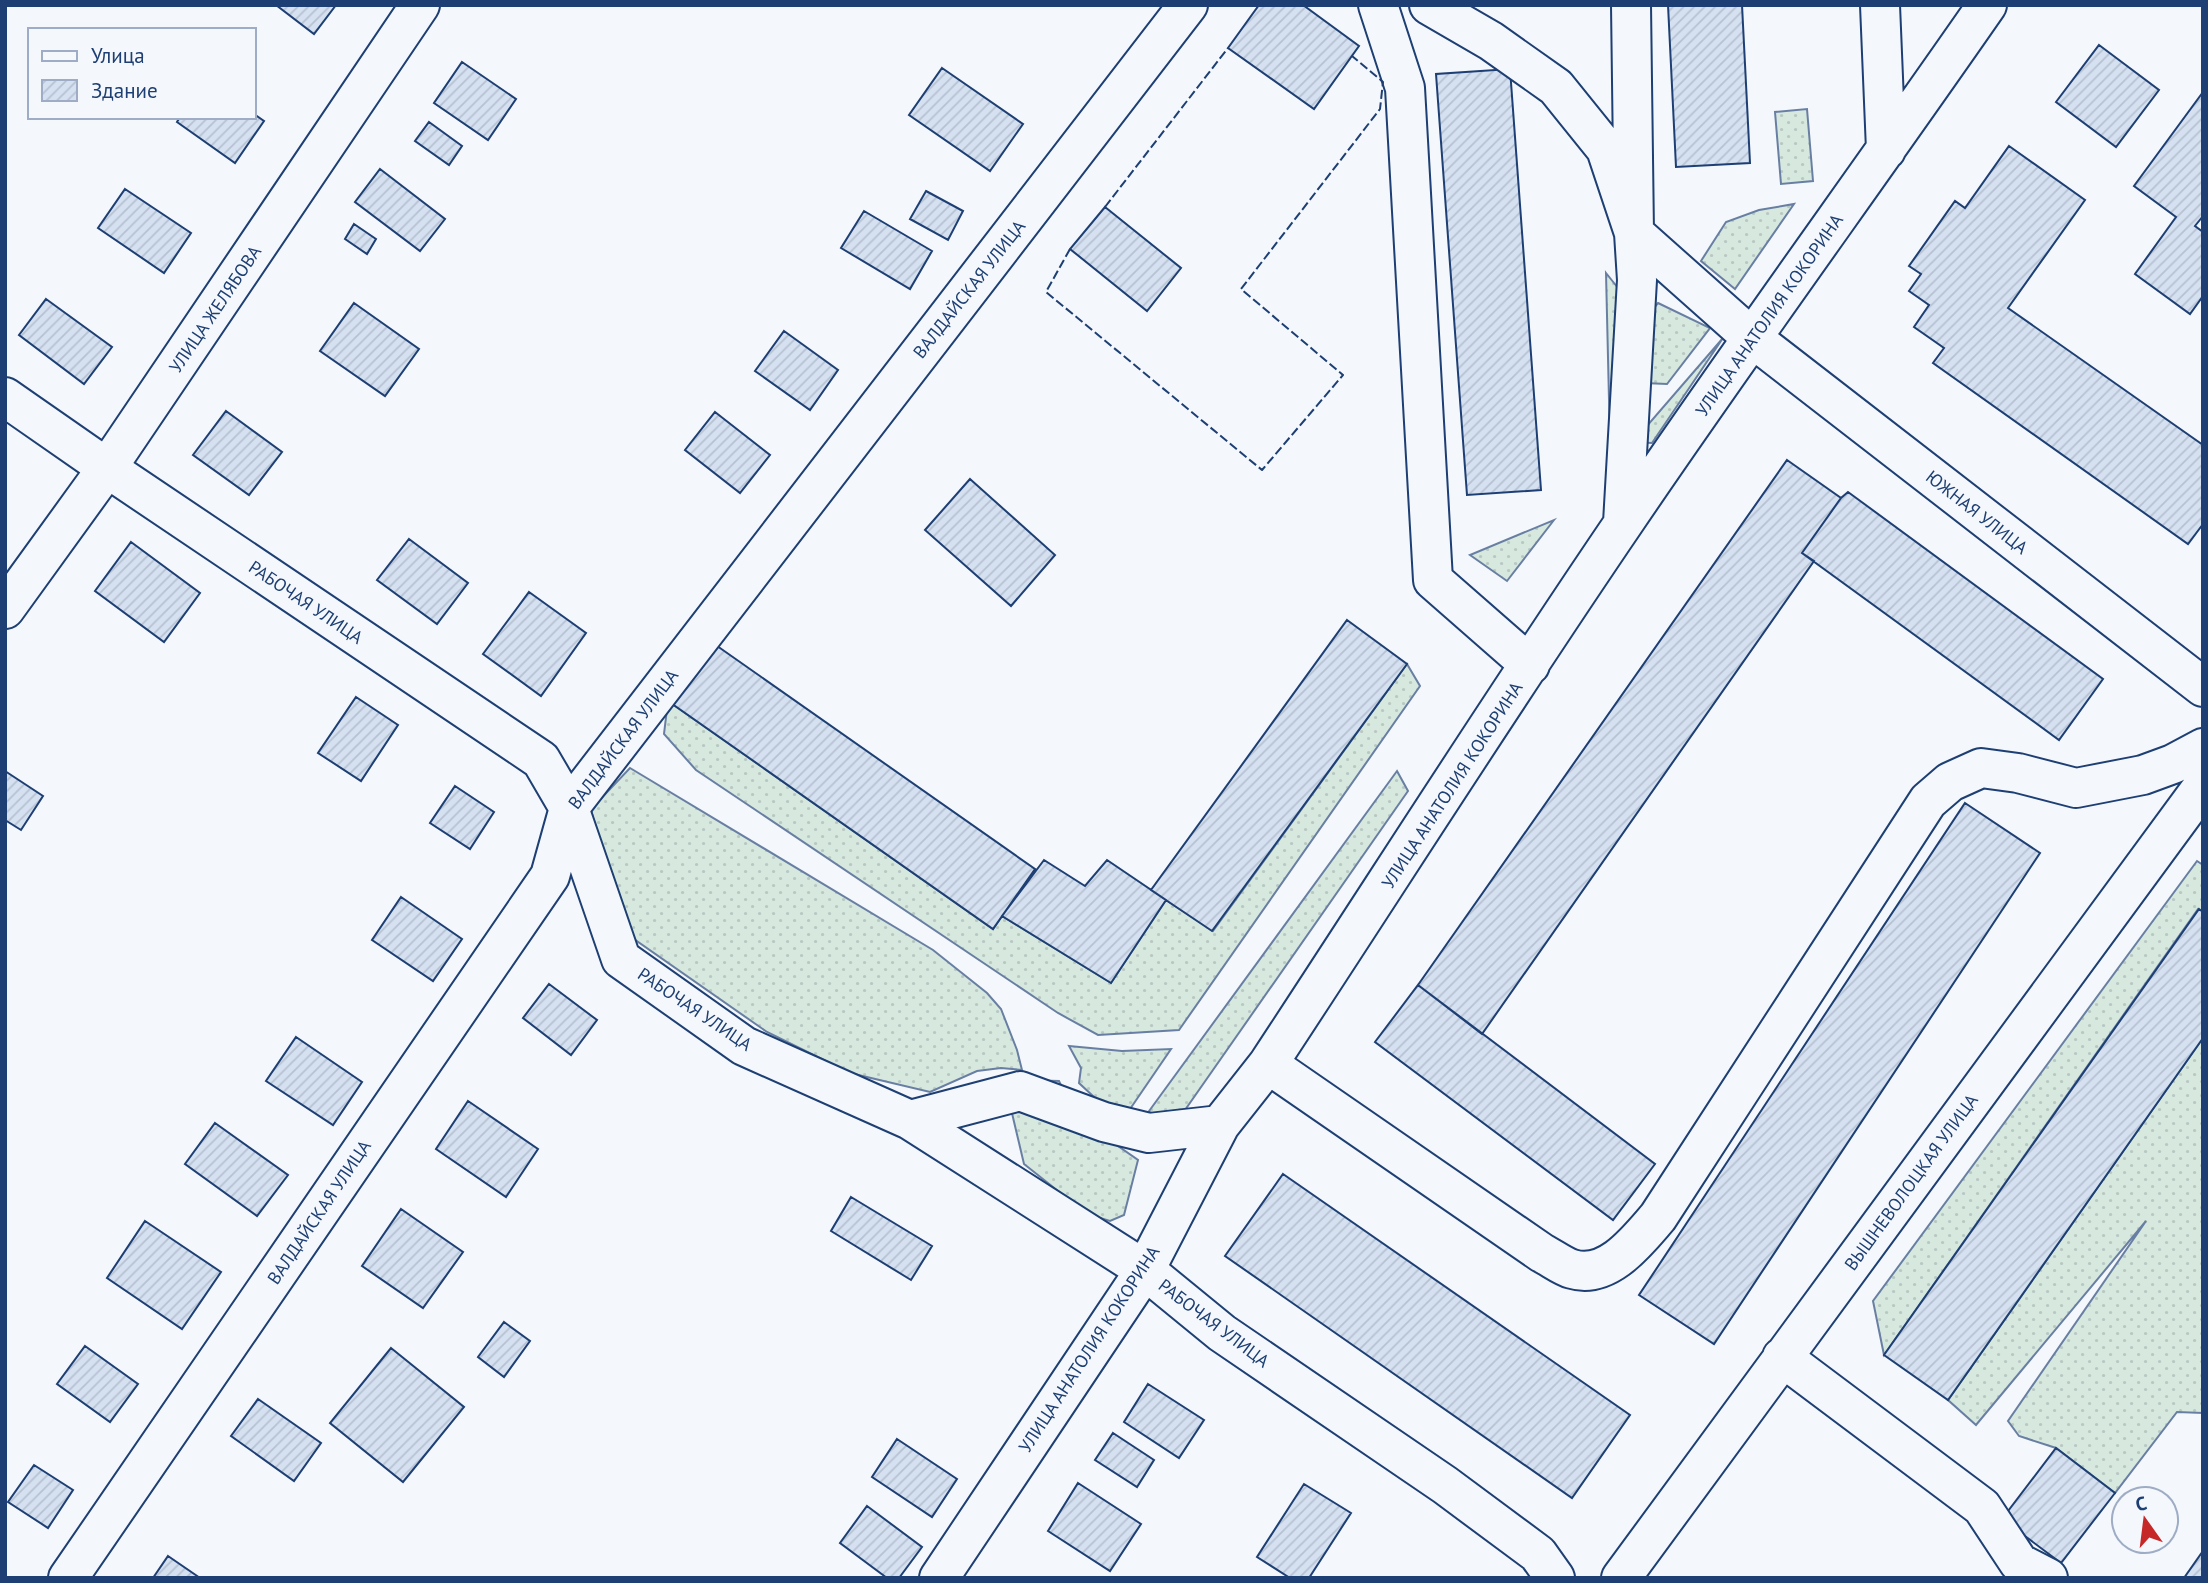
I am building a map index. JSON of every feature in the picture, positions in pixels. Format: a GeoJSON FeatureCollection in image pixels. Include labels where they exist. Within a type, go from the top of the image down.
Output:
{"type":"FeatureCollection","features":[{"type":"Feature","properties":{"kind":"street","name":"УЛИЦА ЖЕЛЯБОВА"},"geometry":{"type":"LineString","coordinates":[[5,609],[107,468],[420,5]]}},
{"type":"Feature","properties":{"kind":"street","name":"ВАЛДАЙСКАЯ УЛИЦА"},"geometry":{"type":"LineString","coordinates":[[68,1578],[550,876],[569,808],[1188,5]]}},
{"type":"Feature","properties":{"kind":"street"},"geometry":{"type":"LineString","coordinates":[[1378,5],[1405,88],[1433,580],[1530,665]]}},
{"type":"Feature","properties":{"kind":"street"},"geometry":{"type":"LineString","coordinates":[[1429,5],[1491,41],[1556,87],[1606,149],[1634,233]]}},
{"type":"Feature","properties":{"kind":"street"},"geometry":{"type":"LineString","coordinates":[[1623,524],[1637,280],[1631,5]]}},
{"type":"Feature","properties":{"kind":"street"},"geometry":{"type":"LineString","coordinates":[[1880,5],[1886,150]]}},
{"type":"Feature","properties":{"kind":"street","name":"УЛИЦА АНАТОЛИЯ КОКОРИНА"},"geometry":{"type":"LineString","coordinates":[[939,1578],[1145,1270],[1220,1125],[1268,1064],[1623,524],[1751,337],[1987,5]]}},
{"type":"Feature","properties":{"kind":"street","name":"ЮЖНАЯ УЛИЦА"},"geometry":{"type":"LineString","coordinates":[[1634,233],[1751,337],[2203,687]]}},
{"type":"Feature","properties":{"kind":"street","name":"РАБОЧАЯ УЛИЦА"},"geometry":{"type":"LineString","coordinates":[[5,397],[541,761],[569,808],[621,959],[744,1046],[910,1119],[1145,1270],[1222,1333],[1444,1485],[1538,1554],[1555,1578]]}},
{"type":"Feature","properties":{"kind":"street"},"geometry":{"type":"LineString","coordinates":[[1268,1064],[1542,1253],[1573,1270],[1599,1269],[1631,1249],[1658,1217],[1928,801],[1950,782],[1981,768],[2076,788],[2143,775],[2173,764],[2203,748]]}},
{"type":"Feature","properties":{"kind":"street","name":"ВЫШНЕВОЛОЦКАЯ УЛИЦА"},"geometry":{"type":"LineString","coordinates":[[1621,1578],[2203,786]]}},
{"type":"Feature","properties":{"kind":"street"},"geometry":{"type":"LineString","coordinates":[[910,1119],[1020,1091],[1104,1122],[1149,1133],[1220,1125]]}},
{"type":"Feature","properties":{"kind":"street"},"geometry":{"type":"LineString","coordinates":[[1782,1357],[1982,1507],[2019,1563],[2048,1578]]}},
{"type":"Feature","properties":{"kind":"shaded area"},"geometry":{"type":"Polygon","coordinates":[[[1807,109],[1813,181],[1781,184],[1775,112],[1807,109]]]}},
{"type":"Feature","properties":{"kind":"shaded area"},"geometry":{"type":"Polygon","coordinates":[[[1794,204],[1735,289],[1701,261],[1726,222],[1759,210],[1794,204]]]}},
{"type":"Feature","properties":{"kind":"shaded area"},"geometry":{"type":"Polygon","coordinates":[[[1606,273],[1626,298],[1610,442],[1606,273]]]}},
{"type":"Feature","properties":{"kind":"shaded area"},"geometry":{"type":"Polygon","coordinates":[[[1658,303],[1710,328],[1667,384],[1644,383],[1648,315],[1658,303]]]}},
{"type":"Feature","properties":{"kind":"shaded area"},"geometry":{"type":"Polygon","coordinates":[[[1723,338],[1652,443],[1633,442],[1723,338]]]}},
{"type":"Feature","properties":{"kind":"shaded area"},"geometry":{"type":"Polygon","coordinates":[[[1554,520],[1507,581],[1470,555],[1554,520]]]}},
{"type":"Feature","properties":{"kind":"shaded area"},"geometry":{"type":"Polygon","coordinates":[[[1407,664],[1420,686],[1179,1030],[1098,1035],[1058,1013],[696,770],[664,734],[668,701],[993,929],[1002,916],[1111,983],[1166,900],[1213,931],[1407,664]]]}},
{"type":"Feature","properties":{"kind":"shaded area"},"geometry":{"type":"Polygon","coordinates":[[[630,768],[933,950],[987,993],[1001,1009],[1022,1070],[1001,1068],[977,1071],[930,1092],[850,1073],[767,1032],[634,939],[607,880],[591,809],[630,768]]]}},
{"type":"Feature","properties":{"kind":"shaded area"},"geometry":{"type":"Polygon","coordinates":[[[1397,771],[1408,791],[1178,1120],[1144,1118],[1397,771]]]}},
{"type":"Feature","properties":{"kind":"shaded area"},"geometry":{"type":"Polygon","coordinates":[[[2197,861],[2203,865],[2203,912],[2198,909],[1884,1355],[1873,1301],[2197,861]]]}},
{"type":"Feature","properties":{"kind":"shaded area"},"geometry":{"type":"Polygon","coordinates":[[[2203,1038],[2203,1413],[2177,1412],[2121,1485],[2110,1485],[2110,1489],[2056,1448],[2019,1436],[2008,1421],[2146,1221],[1976,1425],[1948,1400],[2203,1038]]]}},
{"type":"Feature","properties":{"kind":"shaded area"},"geometry":{"type":"Polygon","coordinates":[[[1069,1046],[1122,1051],[1171,1049],[1128,1112],[1108,1110],[1079,1083],[1081,1068],[1069,1046]]]}},
{"type":"Feature","properties":{"kind":"shaded area"},"geometry":{"type":"Polygon","coordinates":[[[1022,1080],[1059,1081],[1084,1133],[1115,1144],[1138,1160],[1124,1215],[1110,1221],[1087,1214],[1024,1164],[1011,1109],[1022,1080]]]}},
{"type":"Feature","properties":{"kind":"building"},"geometry":{"type":"Polygon","coordinates":[[[276,5],[336,5],[314,34],[276,5]]]}},
{"type":"Feature","properties":{"kind":"building"},"geometry":{"type":"Polygon","coordinates":[[[1259,5],[1303,5],[1359,46],[1314,109],[1228,48],[1259,5]]]}},
{"type":"Feature","properties":{"kind":"building"},"geometry":{"type":"Polygon","coordinates":[[[1668,5],[1742,5],[1750,163],[1676,167],[1668,5]]]}},
{"type":"Feature","properties":{"kind":"building"},"geometry":{"type":"Polygon","coordinates":[[[2099,45],[2159,90],[2116,147],[2056,102],[2099,45]]]}},
{"type":"Feature","properties":{"kind":"building"},"geometry":{"type":"Polygon","coordinates":[[[462,62],[516,99],[488,140],[434,103],[462,62]]]}},
{"type":"Feature","properties":{"kind":"building"},"geometry":{"type":"Polygon","coordinates":[[[942,68],[1023,124],[990,171],[909,115],[942,68]]]}},
{"type":"Feature","properties":{"kind":"building"},"geometry":{"type":"Polygon","coordinates":[[[1510,69],[1541,490],[1467,495],[1436,74],[1510,69]]]}},
{"type":"Feature","properties":{"kind":"building"},"geometry":{"type":"Polygon","coordinates":[[[2203,92],[2203,216],[2195,226],[2203,232],[2203,296],[2190,314],[2135,274],[2176,217],[2134,186],[2203,92]]]}},
{"type":"Feature","properties":{"kind":"building"},"geometry":{"type":"Polygon","coordinates":[[[256,115],[264,121],[235,163],[177,122],[179,119],[256,119],[256,115]]]}},
{"type":"Feature","properties":{"kind":"building"},"geometry":{"type":"Polygon","coordinates":[[[429,122],[462,146],[449,165],[415,141],[429,122]]]}},
{"type":"Feature","properties":{"kind":"building"},"geometry":{"type":"Polygon","coordinates":[[[2009,146],[2085,200],[2008,308],[2203,445],[2203,524],[2188,544],[1933,363],[1944,348],[1914,327],[1929,305],[1909,291],[1921,274],[1909,266],[1955,201],[1965,208],[2009,146]]]}},
{"type":"Feature","properties":{"kind":"building"},"geometry":{"type":"Polygon","coordinates":[[[380,169],[445,219],[420,251],[355,202],[380,169]]]}},
{"type":"Feature","properties":{"kind":"building"},"geometry":{"type":"Polygon","coordinates":[[[125,189],[191,233],[164,273],[98,228],[125,189]]]}},
{"type":"Feature","properties":{"kind":"building"},"geometry":{"type":"Polygon","coordinates":[[[926,191],[963,211],[948,240],[910,219],[926,191]]]}},
{"type":"Feature","properties":{"kind":"building"},"geometry":{"type":"Polygon","coordinates":[[[1105,207],[1181,268],[1147,311],[1070,249],[1105,207]]]}},
{"type":"Feature","properties":{"kind":"building"},"geometry":{"type":"Polygon","coordinates":[[[864,211],[932,251],[910,289],[841,248],[864,211]]]}},
{"type":"Feature","properties":{"kind":"building"},"geometry":{"type":"Polygon","coordinates":[[[354,224],[376,239],[367,254],[345,239],[354,224]]]}},
{"type":"Feature","properties":{"kind":"building"},"geometry":{"type":"Polygon","coordinates":[[[46,299],[112,347],[84,384],[19,335],[46,299]]]}},
{"type":"Feature","properties":{"kind":"building"},"geometry":{"type":"Polygon","coordinates":[[[354,303],[419,349],[385,396],[320,351],[354,303]]]}},
{"type":"Feature","properties":{"kind":"building"},"geometry":{"type":"Polygon","coordinates":[[[784,331],[838,370],[810,410],[755,371],[784,331]]]}},
{"type":"Feature","properties":{"kind":"building"},"geometry":{"type":"Polygon","coordinates":[[[226,411],[282,452],[249,495],[193,455],[226,411]]]}},
{"type":"Feature","properties":{"kind":"building"},"geometry":{"type":"Polygon","coordinates":[[[715,412],[770,455],[740,493],[685,450],[715,412]]]}},
{"type":"Feature","properties":{"kind":"building"},"geometry":{"type":"Polygon","coordinates":[[[1787,460],[1841,498],[1802,553],[1814,561],[1482,1034],[1418,985],[1787,460]]]}},
{"type":"Feature","properties":{"kind":"building"},"geometry":{"type":"Polygon","coordinates":[[[970,479],[1055,555],[1011,606],[925,530],[970,479]]]}},
{"type":"Feature","properties":{"kind":"building"},"geometry":{"type":"Polygon","coordinates":[[[1848,492],[2103,679],[2059,740],[1802,553],[1848,492]]]}},
{"type":"Feature","properties":{"kind":"building"},"geometry":{"type":"Polygon","coordinates":[[[409,539],[468,583],[437,624],[377,580],[409,539]]]}},
{"type":"Feature","properties":{"kind":"building"},"geometry":{"type":"Polygon","coordinates":[[[131,542],[200,593],[164,642],[95,591],[131,542]]]}},
{"type":"Feature","properties":{"kind":"building"},"geometry":{"type":"Polygon","coordinates":[[[529,592],[586,633],[541,696],[483,654],[529,592]]]}},
{"type":"Feature","properties":{"kind":"building"},"geometry":{"type":"Polygon","coordinates":[[[1347,620],[1407,664],[1212,931],[1151,890],[1347,620]]]}},
{"type":"Feature","properties":{"kind":"building"},"geometry":{"type":"Polygon","coordinates":[[[710,641],[1035,869],[993,929],[668,701],[710,641]]]}},
{"type":"Feature","properties":{"kind":"building"},"geometry":{"type":"Polygon","coordinates":[[[356,697],[398,725],[361,781],[318,753],[356,697]]]}},
{"type":"Feature","properties":{"kind":"building"},"geometry":{"type":"Polygon","coordinates":[[[5,771],[43,796],[21,830],[5,820],[5,771]]]}},
{"type":"Feature","properties":{"kind":"building"},"geometry":{"type":"Polygon","coordinates":[[[455,786],[494,812],[470,849],[430,823],[455,786]]]}},
{"type":"Feature","properties":{"kind":"building"},"geometry":{"type":"Polygon","coordinates":[[[1965,803],[2040,853],[1714,1344],[1639,1295],[1965,803]]]}},
{"type":"Feature","properties":{"kind":"building"},"geometry":{"type":"Polygon","coordinates":[[[1044,860],[1085,886],[1107,860],[1166,900],[1111,983],[1002,916],[1044,860]]]}},
{"type":"Feature","properties":{"kind":"building"},"geometry":{"type":"Polygon","coordinates":[[[401,897],[462,939],[433,981],[372,940],[401,897]]]}},
{"type":"Feature","properties":{"kind":"building"},"geometry":{"type":"Polygon","coordinates":[[[2199,909],[2203,912],[2203,1038],[1948,1400],[1884,1355],[2199,909]]]}},
{"type":"Feature","properties":{"kind":"building"},"geometry":{"type":"Polygon","coordinates":[[[549,984],[597,1020],[571,1055],[523,1018],[549,984]]]}},
{"type":"Feature","properties":{"kind":"building"},"geometry":{"type":"Polygon","coordinates":[[[1418,985],[1655,1164],[1613,1220],[1375,1042],[1418,985]]]}},
{"type":"Feature","properties":{"kind":"building"},"geometry":{"type":"Polygon","coordinates":[[[296,1037],[362,1082],[333,1125],[266,1081],[296,1037]]]}},
{"type":"Feature","properties":{"kind":"building"},"geometry":{"type":"Polygon","coordinates":[[[468,1101],[538,1149],[506,1197],[436,1149],[468,1101]]]}},
{"type":"Feature","properties":{"kind":"building"},"geometry":{"type":"Polygon","coordinates":[[[215,1123],[288,1175],[257,1216],[185,1164],[215,1123]]]}},
{"type":"Feature","properties":{"kind":"building"},"geometry":{"type":"Polygon","coordinates":[[[1283,1174],[1630,1415],[1572,1498],[1225,1256],[1283,1174]]]}},
{"type":"Feature","properties":{"kind":"building"},"geometry":{"type":"Polygon","coordinates":[[[851,1197],[932,1246],[911,1280],[831,1231],[851,1197]]]}},
{"type":"Feature","properties":{"kind":"building"},"geometry":{"type":"Polygon","coordinates":[[[401,1209],[463,1252],[423,1308],[362,1266],[401,1209]]]}},
{"type":"Feature","properties":{"kind":"building"},"geometry":{"type":"Polygon","coordinates":[[[145,1221],[221,1272],[182,1329],[107,1278],[145,1221]]]}},
{"type":"Feature","properties":{"kind":"building"},"geometry":{"type":"Polygon","coordinates":[[[504,1322],[530,1341],[504,1377],[478,1357],[504,1322]]]}},
{"type":"Feature","properties":{"kind":"building"},"geometry":{"type":"Polygon","coordinates":[[[85,1346],[138,1384],[110,1422],[57,1384],[85,1346]]]}},
{"type":"Feature","properties":{"kind":"building"},"geometry":{"type":"Polygon","coordinates":[[[391,1348],[464,1407],[403,1482],[330,1423],[391,1348]]]}},
{"type":"Feature","properties":{"kind":"building"},"geometry":{"type":"Polygon","coordinates":[[[1148,1384],[1204,1420],[1179,1458],[1124,1422],[1148,1384]]]}},
{"type":"Feature","properties":{"kind":"building"},"geometry":{"type":"Polygon","coordinates":[[[258,1399],[321,1443],[294,1481],[231,1436],[258,1399]]]}},
{"type":"Feature","properties":{"kind":"building"},"geometry":{"type":"Polygon","coordinates":[[[1113,1433],[1154,1460],[1137,1487],[1095,1460],[1113,1433]]]}},
{"type":"Feature","properties":{"kind":"building"},"geometry":{"type":"Polygon","coordinates":[[[897,1439],[957,1479],[932,1517],[872,1477],[897,1439]]]}},
{"type":"Feature","properties":{"kind":"building"},"geometry":{"type":"Polygon","coordinates":[[[2056,1448],[2110,1489],[2110,1499],[2061,1563],[2002,1519],[2056,1448]]]}},
{"type":"Feature","properties":{"kind":"building"},"geometry":{"type":"Polygon","coordinates":[[[34,1465],[73,1490],[48,1528],[8,1502],[34,1465]]]}},
{"type":"Feature","properties":{"kind":"building"},"geometry":{"type":"Polygon","coordinates":[[[1078,1483],[1141,1524],[1110,1571],[1048,1531],[1078,1483]]]}},
{"type":"Feature","properties":{"kind":"building"},"geometry":{"type":"Polygon","coordinates":[[[1304,1484],[1351,1513],[1309,1578],[1290,1578],[1257,1557],[1304,1484]]]}},
{"type":"Feature","properties":{"kind":"building"},"geometry":{"type":"Polygon","coordinates":[[[867,1506],[922,1547],[899,1578],[887,1578],[840,1543],[867,1506]]]}},
{"type":"Feature","properties":{"kind":"building"},"geometry":{"type":"Polygon","coordinates":[[[2203,1551],[2203,1578],[2184,1578],[2203,1551]]]}},
{"type":"Feature","properties":{"kind":"building"},"geometry":{"type":"Polygon","coordinates":[[[168,1556],[200,1578],[153,1578],[168,1556]]]}},
{"type":"Feature","properties":{"kind":"fence"},"geometry":{"type":"LineString","coordinates":[[1105,207],[1228,48]]}},
{"type":"Feature","properties":{"kind":"fence"},"geometry":{"type":"LineString","coordinates":[[1070,249],[1046,292],[1262,470],[1343,375],[1241,289],[1380,109],[1383,82],[1352,56]]}}]}
